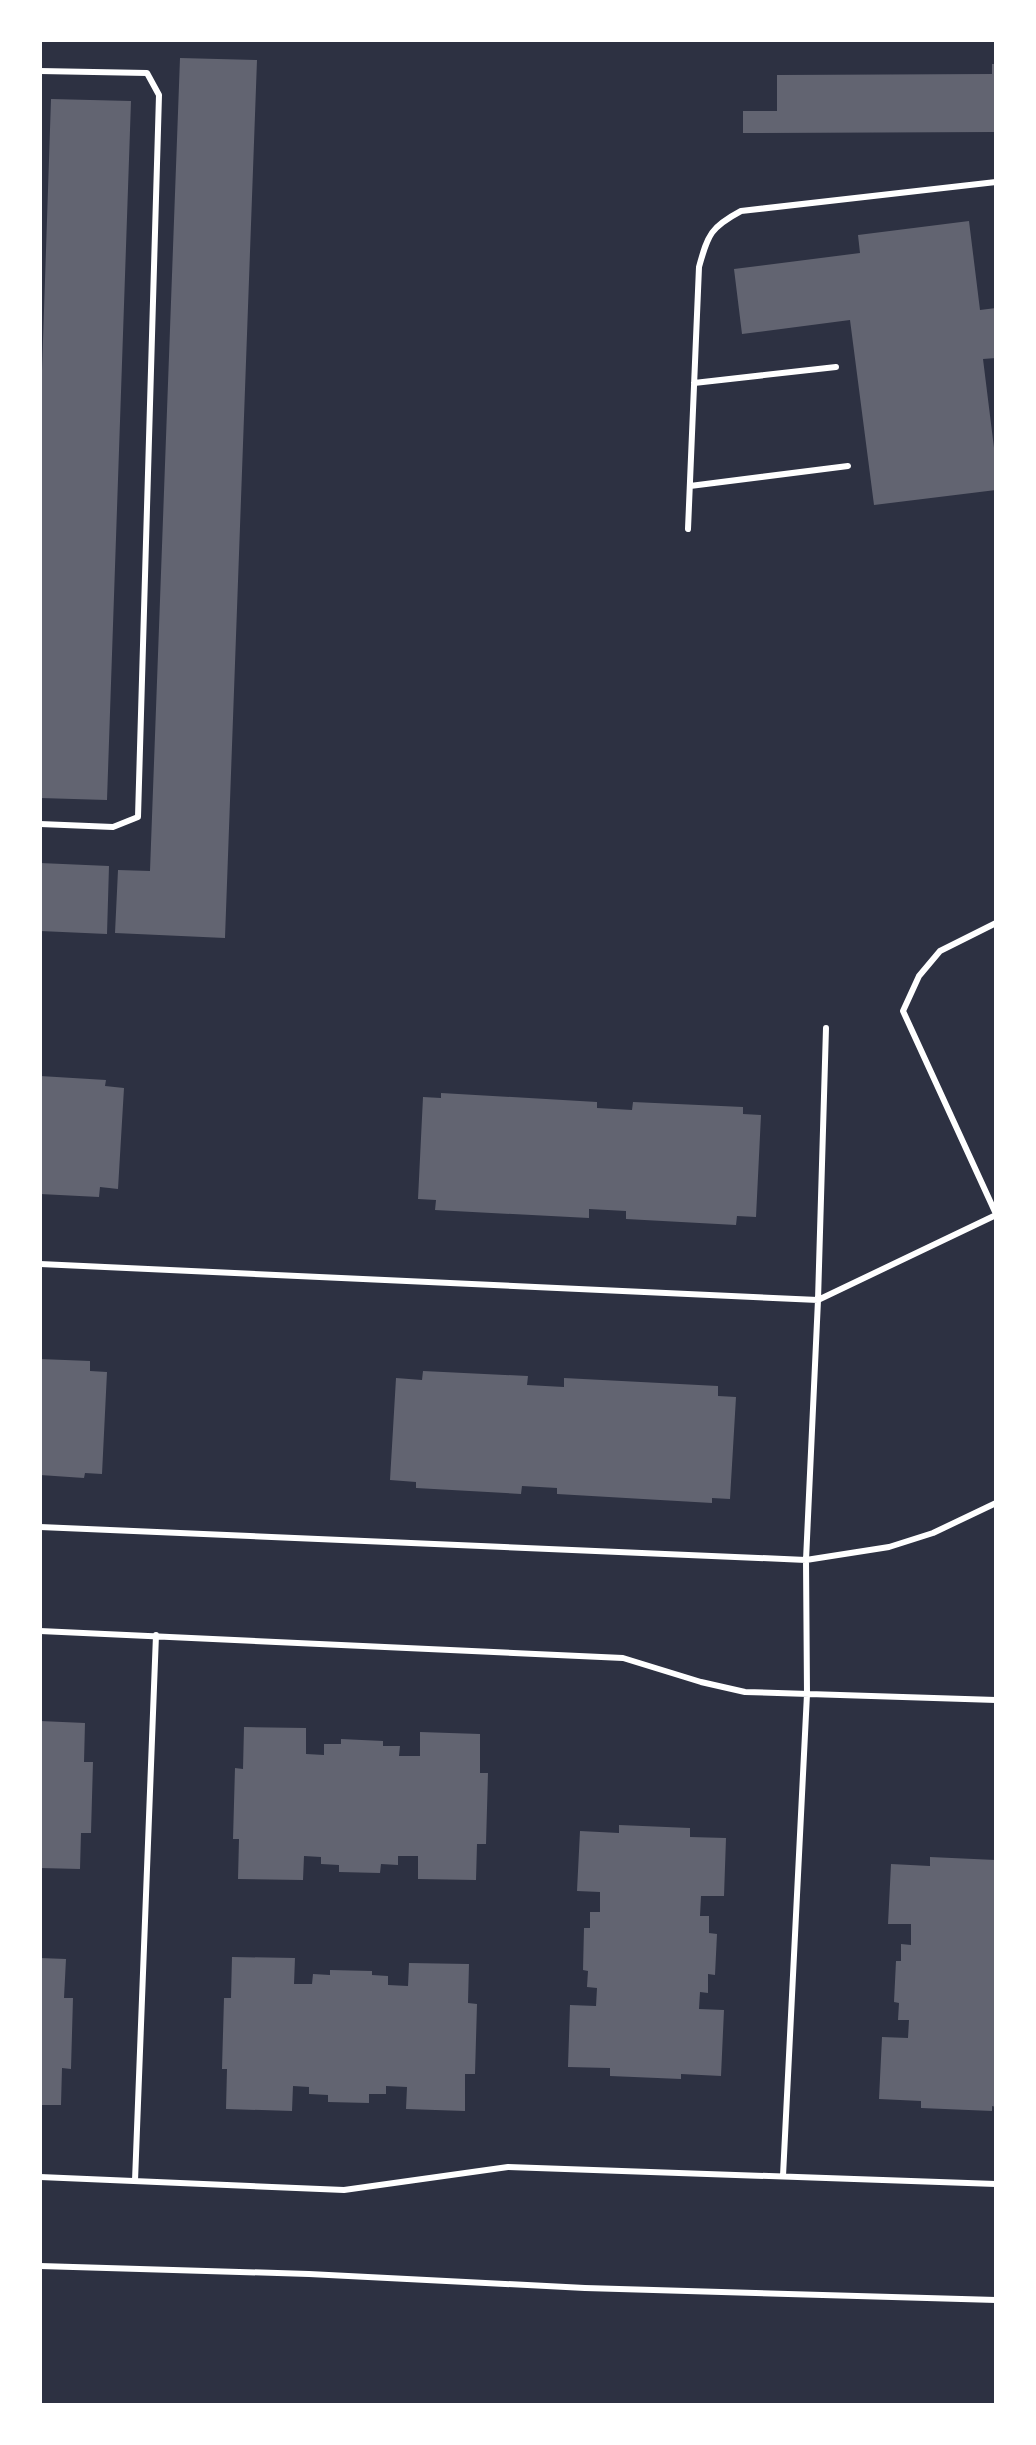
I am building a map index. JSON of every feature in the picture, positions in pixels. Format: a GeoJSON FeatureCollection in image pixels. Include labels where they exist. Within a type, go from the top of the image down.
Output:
{"type":"FeatureCollection","features":[{"type":"Feature","properties":{"kind":"lane"},"geometry":{"type":"LineString","coordinates":[[40,71],[147,73],[159,95],[138,817],[113,827],[40,824]]}},
{"type":"Feature","properties":{"kind":"lane"},"geometry":{"type":"LineString","coordinates":[[688,529],[699,267],[705,243],[719,223],[741,211],[983,181],[996,182]]}},
{"type":"Feature","properties":{"kind":"lane"},"geometry":{"type":"LineString","coordinates":[[694,383],[836,367]]}},
{"type":"Feature","properties":{"kind":"lane"},"geometry":{"type":"LineString","coordinates":[[690,486],[848,466]]}},
{"type":"Feature","properties":{"kind":"lane"},"geometry":{"type":"LineString","coordinates":[[40,1264],[818,1300],[996,1214],[903,1011],[919,976],[940,951],[996,923]]}},
{"type":"Feature","properties":{"kind":"lane"},"geometry":{"type":"LineString","coordinates":[[783,2176],[807,1694],[806,1560],[826,1028]]}},
{"type":"Feature","properties":{"kind":"lane"},"geometry":{"type":"LineString","coordinates":[[40,1527],[806,1560],[889,1547],[933,1533],[996,1503]]}},
{"type":"Feature","properties":{"kind":"lane"},"geometry":{"type":"LineString","coordinates":[[40,1631],[623,1658],[745,1692],[996,1700]]}},
{"type":"Feature","properties":{"kind":"lane"},"geometry":{"type":"LineString","coordinates":[[135,2181],[156,1635]]}},
{"type":"Feature","properties":{"kind":"lane"},"geometry":{"type":"LineString","coordinates":[[40,2177],[344,2190],[508,2167],[996,2184]]}},
{"type":"Feature","properties":{"kind":"lane"},"geometry":{"type":"LineString","coordinates":[[40,2266],[996,2300]]}},
{"type":"Feature","properties":{"kind":"building"},"geometry":{"type":"Polygon","coordinates":[[[180,58],[257,60],[225,938],[115,933],[118,870],[150,871],[180,58]]]}},
{"type":"Feature","properties":{"kind":"building"},"geometry":{"type":"Polygon","coordinates":[[[992,64],[996,64],[996,132],[743,133],[743,111],[777,111],[777,75],[992,74],[992,64]]]}},
{"type":"Feature","properties":{"kind":"building"},"geometry":{"type":"Polygon","coordinates":[[[51,99],[131,101],[107,800],[40,798],[40,431],[51,99]]]}},
{"type":"Feature","properties":{"kind":"building"},"geometry":{"type":"Polygon","coordinates":[[[969,221],[980,310],[996,308],[996,358],[983,359],[996,464],[996,490],[874,505],[850,320],[742,334],[734,269],[860,253],[858,235],[969,221]]]}},
{"type":"Feature","properties":{"kind":"building"},"geometry":{"type":"Polygon","coordinates":[[[40,863],[109,866],[107,934],[40,931],[40,863]]]}},
{"type":"Feature","properties":{"kind":"building"},"geometry":{"type":"Polygon","coordinates":[[[40,1076],[106,1080],[105,1086],[124,1088],[118,1189],[100,1187],[99,1197],[40,1194],[40,1076]]]}},
{"type":"Feature","properties":{"kind":"building"},"geometry":{"type":"Polygon","coordinates":[[[441,1093],[597,1102],[597,1108],[632,1110],[633,1102],[743,1107],[743,1114],[761,1115],[756,1217],[737,1216],[736,1225],[626,1219],[626,1211],[589,1209],[589,1218],[435,1210],[436,1200],[418,1199],[423,1097],[441,1098],[441,1093]]]}},
{"type":"Feature","properties":{"kind":"building"},"geometry":{"type":"Polygon","coordinates":[[[40,1359],[90,1361],[90,1371],[107,1372],[102,1474],[85,1473],[84,1478],[40,1475],[40,1359]]]}},
{"type":"Feature","properties":{"kind":"building"},"geometry":{"type":"Polygon","coordinates":[[[423,1371],[528,1376],[527,1385],[564,1387],[564,1378],[718,1386],[718,1396],[736,1397],[730,1499],[712,1498],[712,1503],[557,1494],[557,1488],[522,1486],[521,1494],[416,1488],[416,1482],[390,1480],[396,1378],[422,1380],[423,1371]]]}},
{"type":"Feature","properties":{"kind":"building"},"geometry":{"type":"Polygon","coordinates":[[[40,1721],[85,1723],[84,1762],[93,1762],[91,1833],[81,1833],[80,1869],[40,1868],[40,1721]]]}},
{"type":"Feature","properties":{"kind":"building"},"geometry":{"type":"Polygon","coordinates":[[[244,1727],[306,1728],[306,1754],[324,1755],[324,1744],[341,1744],[341,1739],[383,1741],[383,1746],[400,1746],[399,1756],[420,1756],[420,1732],[480,1734],[480,1773],[488,1773],[486,1844],[477,1844],[476,1880],[418,1879],[418,1856],[398,1856],[398,1865],[381,1864],[380,1873],[339,1872],[339,1865],[321,1864],[321,1857],[304,1856],[303,1880],[238,1879],[239,1839],[233,1839],[235,1768],[243,1769],[244,1727]]]}},
{"type":"Feature","properties":{"kind":"building"},"geometry":{"type":"Polygon","coordinates":[[[619,1825],[690,1828],[690,1837],[726,1838],[724,1896],[701,1896],[700,1916],[709,1916],[709,1933],[717,1934],[715,1975],[708,1974],[708,1993],[700,1992],[699,2009],[724,2010],[721,2076],[681,2074],[681,2079],[610,2076],[610,2068],[568,2067],[570,2005],[596,2006],[597,1988],[587,1987],[588,1971],[583,1970],[584,1928],[590,1928],[590,1912],[600,1912],[600,1892],[577,1891],[580,1831],[619,1833],[619,1825]]]}},
{"type":"Feature","properties":{"kind":"building"},"geometry":{"type":"Polygon","coordinates":[[[930,1857],[996,1860],[996,2107],[992,2106],[992,2111],[921,2108],[921,2101],[879,2099],[882,2037],[908,2038],[909,2020],[898,2020],[899,2003],[894,2002],[896,1961],[901,1961],[901,1944],[911,1945],[911,1924],[888,1924],[891,1864],[930,1866],[930,1857]]]}},
{"type":"Feature","properties":{"kind":"building"},"geometry":{"type":"Polygon","coordinates":[[[232,1957],[295,1958],[294,1984],[312,1984],[313,1974],[330,1975],[330,1970],[372,1971],[372,1975],[388,1976],[388,1985],[408,1986],[409,1963],[469,1964],[468,2003],[477,2004],[475,2074],[465,2074],[465,2111],[406,2109],[407,2087],[386,2086],[386,2094],[369,2094],[369,2103],[328,2102],[328,2095],[309,2094],[309,2087],[293,2086],[292,2111],[226,2109],[227,2069],[222,2069],[224,1998],[231,1998],[232,1957]]]}},
{"type":"Feature","properties":{"kind":"building"},"geometry":{"type":"Polygon","coordinates":[[[40,1958],[66,1959],[64,1998],[73,1998],[71,2069],[62,2068],[61,2105],[40,2105],[40,1958]]]}}]}
